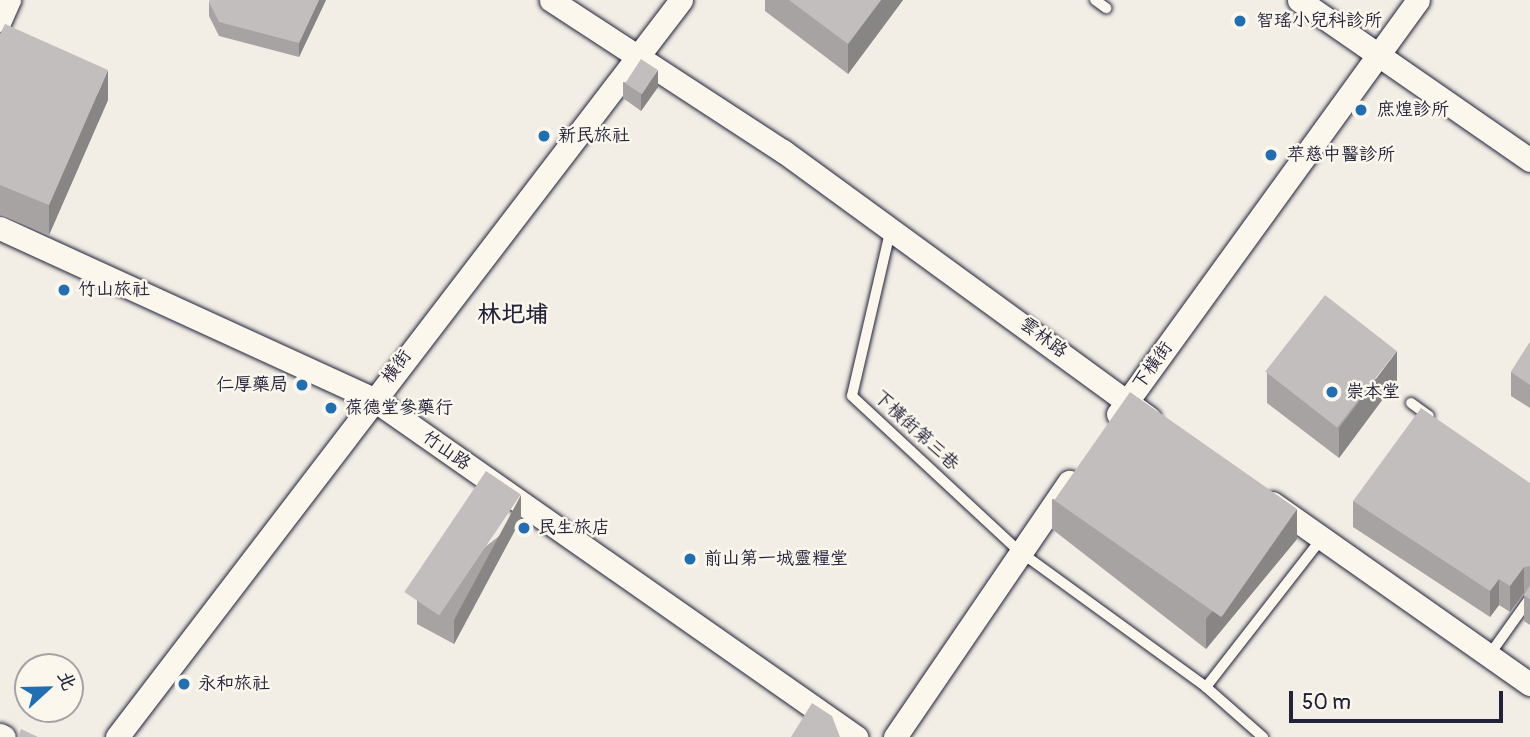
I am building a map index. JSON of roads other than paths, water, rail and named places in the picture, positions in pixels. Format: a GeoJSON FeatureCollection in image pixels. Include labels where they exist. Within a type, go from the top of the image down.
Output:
{"type":"FeatureCollection","features":[{"type":"Feature","properties":{"kind":"street"},"geometry":{"type":"LineString","coordinates":[[0,20],[9,0]]}},
{"type":"Feature","properties":{"kind":"street","name":"雲林路"},"geometry":{"type":"LineString","coordinates":[[551,0],[638,55],[891,228],[1170,432]]}},
{"type":"Feature","properties":{"kind":"street","name":"橫街"},"geometry":{"type":"LineString","coordinates":[[117,737],[373,399],[681,0]]}},
{"type":"Feature","properties":{"kind":"street"},"geometry":{"type":"LineString","coordinates":[[1299,0],[1530,160]]}},
{"type":"Feature","properties":{"kind":"street","name":"下橫街"},"geometry":{"type":"LineString","coordinates":[[1103,434],[1418,0]]}},
{"type":"Feature","properties":{"kind":"street","name":"竹山路"},"geometry":{"type":"LineString","coordinates":[[0,228],[373,399],[856,737]]}},
{"type":"Feature","properties":{"kind":"street"},"geometry":{"type":"LineString","coordinates":[[895,737],[1080,466]]}},
{"type":"Feature","properties":{"kind":"street"},"geometry":{"type":"LineString","coordinates":[[1257,493],[1530,684]]}},
{"type":"Feature","properties":{"kind":"lane"},"geometry":{"type":"LineString","coordinates":[[1095,0],[1106,8]]}},
{"type":"Feature","properties":{"kind":"lane","name":"下橫街第三巷"},"geometry":{"type":"LineString","coordinates":[[891,228],[852,396],[1020,551]]}},
{"type":"Feature","properties":{"kind":"lane"},"geometry":{"type":"LineString","coordinates":[[1411,403],[1444,427]]}},
{"type":"Feature","properties":{"kind":"lane"},"geometry":{"type":"LineString","coordinates":[[1206,687],[1322,538]]}},
{"type":"Feature","properties":{"kind":"lane"},"geometry":{"type":"LineString","coordinates":[[1020,551],[1206,687],[1263,737]]}},
{"type":"Feature","properties":{"kind":"lane"},"geometry":{"type":"LineString","coordinates":[[1490,654],[1530,598]]}},
{"type":"Feature","properties":{"kind":"place","name":"智瑤小兒科診所"},"geometry":{"type":"Point","coordinates":[1240,21]}},
{"type":"Feature","properties":{"kind":"place","name":"庶煌診所"},"geometry":{"type":"Point","coordinates":[1361,110]}},
{"type":"Feature","properties":{"kind":"place","name":"新民旅社"},"geometry":{"type":"Point","coordinates":[544,136]}},
{"type":"Feature","properties":{"kind":"place","name":"苹慈中醫診所"},"geometry":{"type":"Point","coordinates":[1271,155]}},
{"type":"Feature","properties":{"kind":"place","name":"竹山旅社"},"geometry":{"type":"Point","coordinates":[64,290]}},
{"type":"Feature","properties":{"kind":"place","name":"仁厚藥局"},"geometry":{"type":"Point","coordinates":[302,385]}},
{"type":"Feature","properties":{"kind":"place","name":"崇本堂"},"geometry":{"type":"Point","coordinates":[1332,392]}},
{"type":"Feature","properties":{"kind":"place","name":"葆德堂參藥行"},"geometry":{"type":"Point","coordinates":[331,408]}},
{"type":"Feature","properties":{"kind":"place","name":"民生旅店"},"geometry":{"type":"Point","coordinates":[524,528]}},
{"type":"Feature","properties":{"kind":"place","name":"前山第一城靈糧堂"},"geometry":{"type":"Point","coordinates":[690,559]}},
{"type":"Feature","properties":{"kind":"place","name":"永和旅社"},"geometry":{"type":"Point","coordinates":[184,684]}},
{"type":"Feature","properties":{"kind":"district","name":"林圯埔"},"geometry":{"type":"Point","coordinates":[513,315]}}]}
